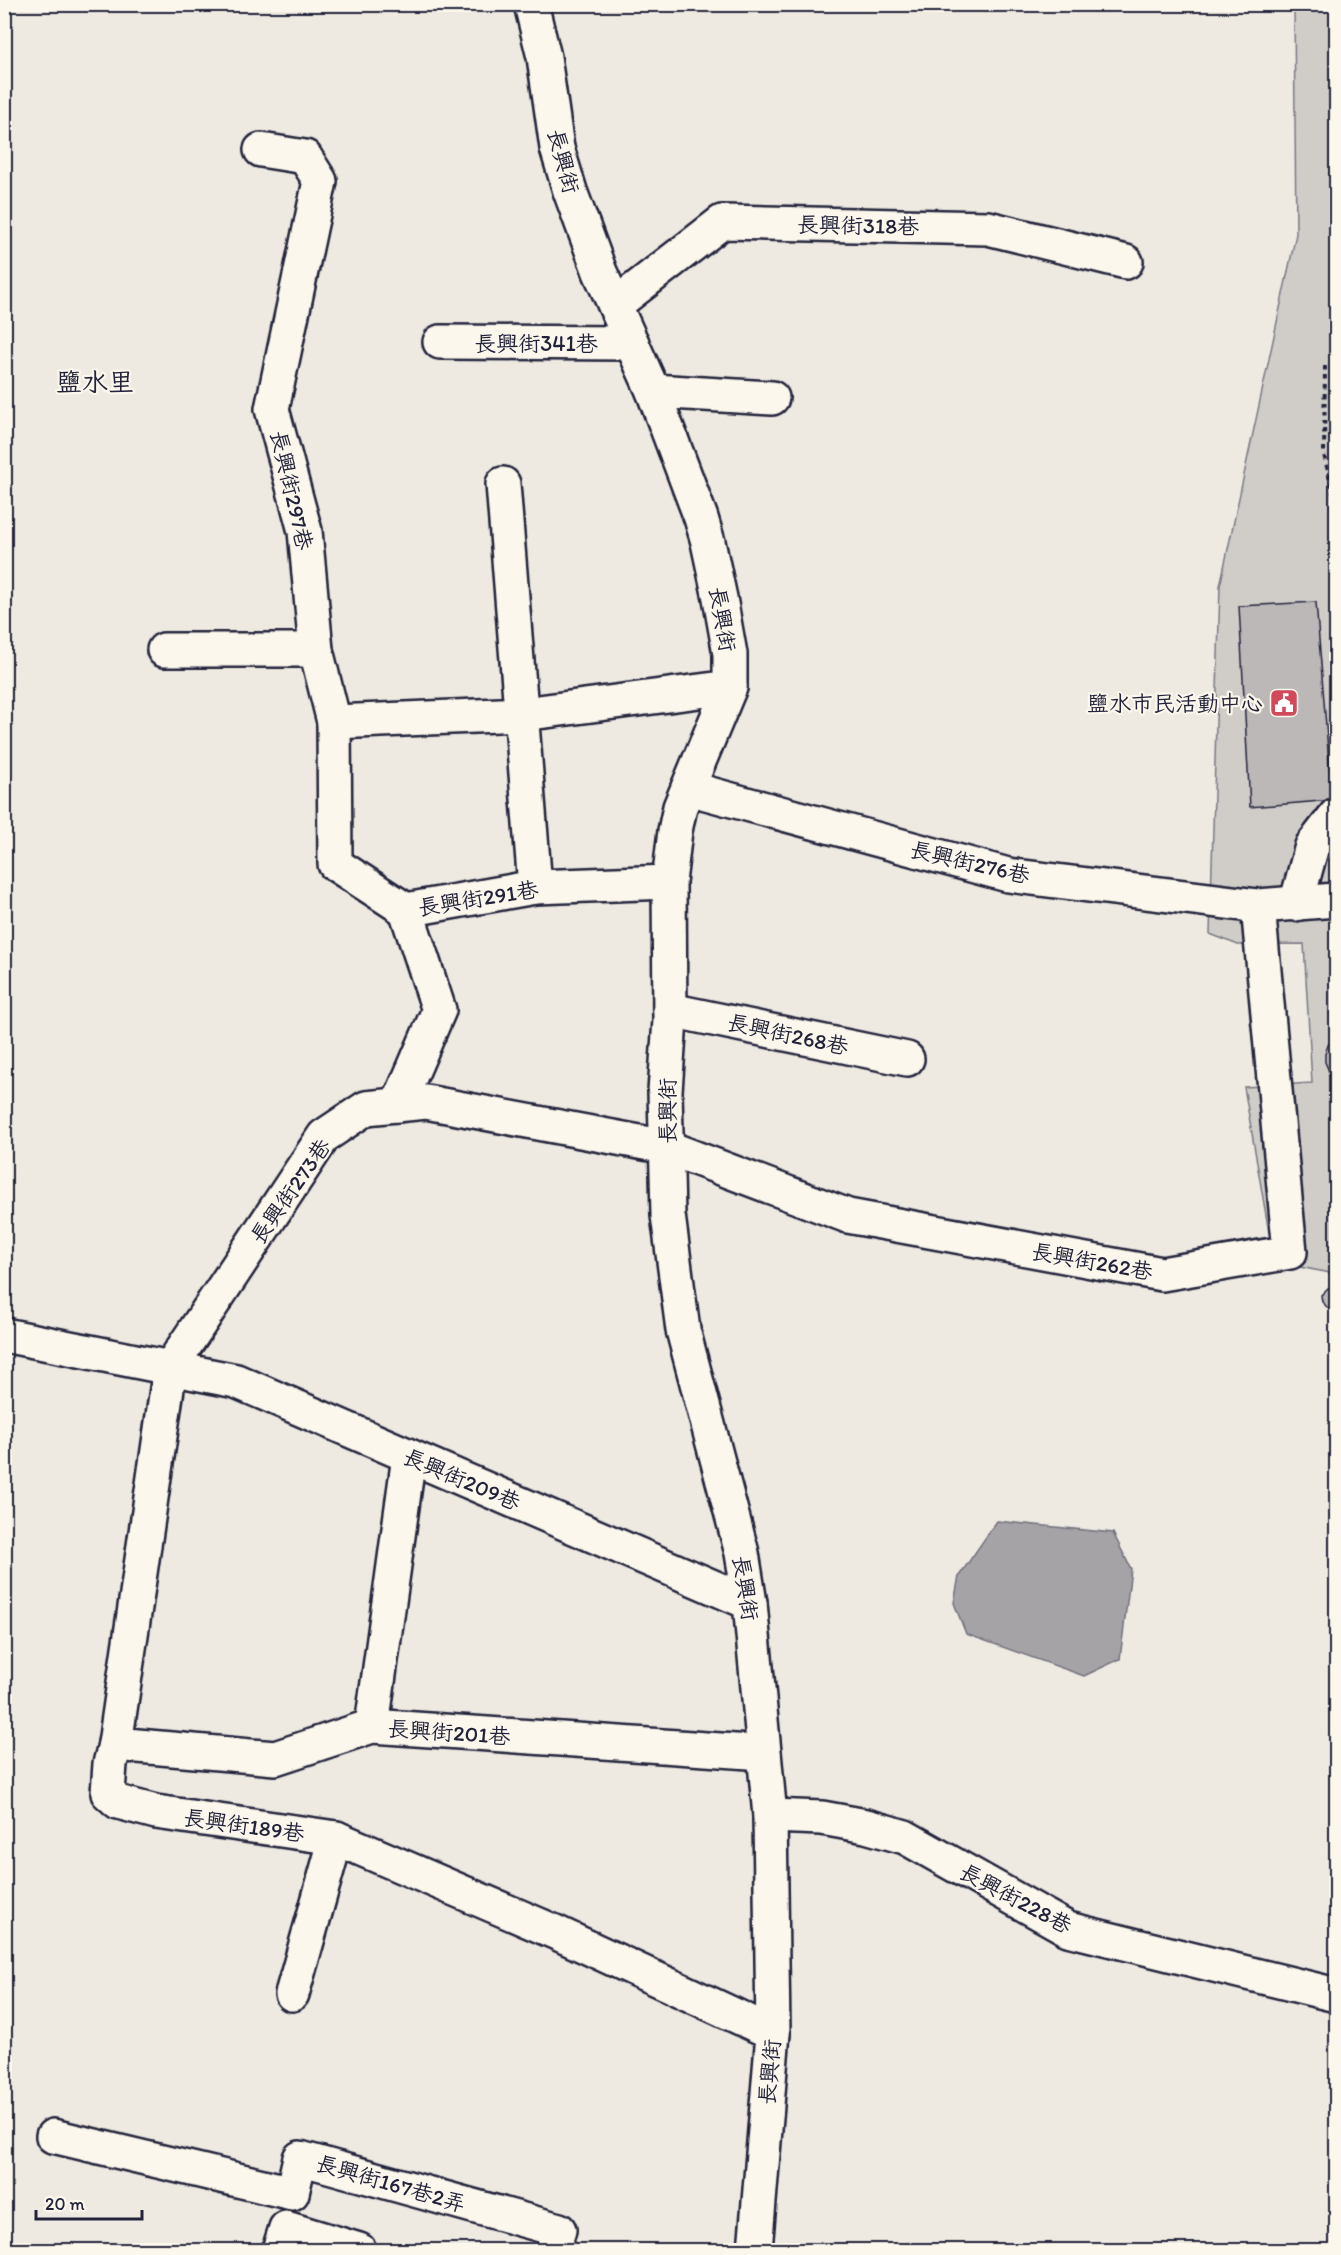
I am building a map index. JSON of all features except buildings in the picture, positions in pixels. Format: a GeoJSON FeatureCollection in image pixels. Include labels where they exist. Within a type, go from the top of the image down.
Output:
{"type":"FeatureCollection","features":[{"type":"Feature","properties":{"kind":"street","name":"長興街"},"geometry":{"type":"LineString","coordinates":[[531,4],[544,57],[557,148],[570,191],[600,272],[653,391],[687,480],[708,542],[730,654],[730,687],[680,807],[675,831],[669,882],[670,1010],[665,1091],[668,1215],[683,1330],[742,1553],[750,1603],[770,1816],[773,2033],[756,2250]]}},
{"type":"Feature","properties":{"kind":"street","name":"長興街297巷"},"geometry":{"type":"LineString","coordinates":[[261,150],[305,157],[320,181],[272,409],[305,531],[316,650],[334,723]]}},
{"type":"Feature","properties":{"kind":"street","name":"長興街318巷"},"geometry":{"type":"LineString","coordinates":[[615,305],[722,222],[988,228],[1126,262]]}},
{"type":"Feature","properties":{"kind":"street","name":"長興街341巷"},"geometry":{"type":"LineString","coordinates":[[440,342],[632,343]]}},
{"type":"Feature","properties":{"kind":"street"},"geometry":{"type":"LineString","coordinates":[[653,391],[772,398]]}},
{"type":"Feature","properties":{"kind":"street"},"geometry":{"type":"LineString","coordinates":[[503,484],[535,887]]}},
{"type":"Feature","properties":{"kind":"street"},"geometry":{"type":"LineString","coordinates":[[164,650],[316,650]]}},
{"type":"Feature","properties":{"kind":"street"},"geometry":{"type":"LineString","coordinates":[[334,723],[523,714],[730,687]]}},
{"type":"Feature","properties":{"kind":"street","name":"長興街291巷"},"geometry":{"type":"LineString","coordinates":[[334,723],[334,864],[406,910],[535,887],[669,882]]}},
{"type":"Feature","properties":{"kind":"street","name":"長興街276巷"},"geometry":{"type":"LineString","coordinates":[[688,788],[1008,875],[1258,906]]}},
{"type":"Feature","properties":{"kind":"street"},"geometry":{"type":"LineString","coordinates":[[1296,904],[1312,846],[1336,815]]}},
{"type":"Feature","properties":{"kind":"street"},"geometry":{"type":"LineString","coordinates":[[1258,906],[1336,900]]}},
{"type":"Feature","properties":{"kind":"street","name":"長興街262巷"},"geometry":{"type":"LineString","coordinates":[[666,1147],[848,1216],[1162,1274],[1290,1252],[1258,906]]}},
{"type":"Feature","properties":{"kind":"street"},"geometry":{"type":"LineString","coordinates":[[398,1105],[439,1010],[406,910]]}},
{"type":"Feature","properties":{"kind":"street","name":"長興街268巷"},"geometry":{"type":"LineString","coordinates":[[670,1010],[907,1059]]}},
{"type":"Feature","properties":{"kind":"street","name":"長興街273巷"},"geometry":{"type":"LineString","coordinates":[[170,1368],[324,1136],[366,1108],[426,1102],[666,1147]]}},
{"type":"Feature","properties":{"kind":"street"},"geometry":{"type":"LineString","coordinates":[[4,1335],[170,1368]]}},
{"type":"Feature","properties":{"kind":"street","name":"長興街209巷"},"geometry":{"type":"LineString","coordinates":[[170,1368],[236,1381],[750,1603]]}},
{"type":"Feature","properties":{"kind":"street","name":"長興街189巷"},"geometry":{"type":"LineString","coordinates":[[170,1368],[115,1744],[110,1764],[108,1792],[118,1802],[167,1814],[336,1838],[555,1932],[773,2033]]}},
{"type":"Feature","properties":{"kind":"street","name":"長興街201巷"},"geometry":{"type":"LineString","coordinates":[[409,1456],[372,1726],[764,1753]]}},
{"type":"Feature","properties":{"kind":"street"},"geometry":{"type":"LineString","coordinates":[[115,1744],[275,1758],[372,1726]]}},
{"type":"Feature","properties":{"kind":"street","name":"長興街228巷"},"geometry":{"type":"LineString","coordinates":[[770,1816],[822,1818],[866,1826],[905,1838],[1068,1929],[1336,1995]]}},
{"type":"Feature","properties":{"kind":"street"},"geometry":{"type":"LineString","coordinates":[[292,1994],[336,1838]]}},
{"type":"Feature","properties":{"kind":"street","name":"長興街167巷2弄"},"geometry":{"type":"LineString","coordinates":[[53,2136],[292,2193],[300,2158],[559,2230],[552,2250]]}},
{"type":"Feature","properties":{"kind":"street"},"geometry":{"type":"LineString","coordinates":[[292,2193],[283,2239],[359,2250]]}},
{"type":"Feature","properties":{"kind":"path"},"geometry":{"type":"LineString","coordinates":[[1325,366],[1324,455],[1336,504]]}},
{"type":"Feature","properties":{"kind":"shaded area"},"geometry":{"type":"Polygon","coordinates":[[[1294,5],[1336,5],[1336,1274],[1274,1262],[1244,1087],[1312,1083],[1304,944],[1238,945],[1210,934],[1220,586],[1296,234],[1294,5]]]}},
{"type":"Feature","properties":{"kind":"shaded area"},"geometry":{"type":"Polygon","coordinates":[[[997,1521],[1113,1533],[1131,1569],[1120,1659],[1084,1676],[966,1634],[954,1603],[959,1576],[997,1521]]]}},
{"type":"Feature","properties":{"kind":"place","name":"鹽水市民活動中心"},"geometry":{"type":"Point","coordinates":[1284,703]}},
{"type":"Feature","properties":{"kind":"district","name":"鹽水里"},"geometry":{"type":"Point","coordinates":[95,382]}}]}
